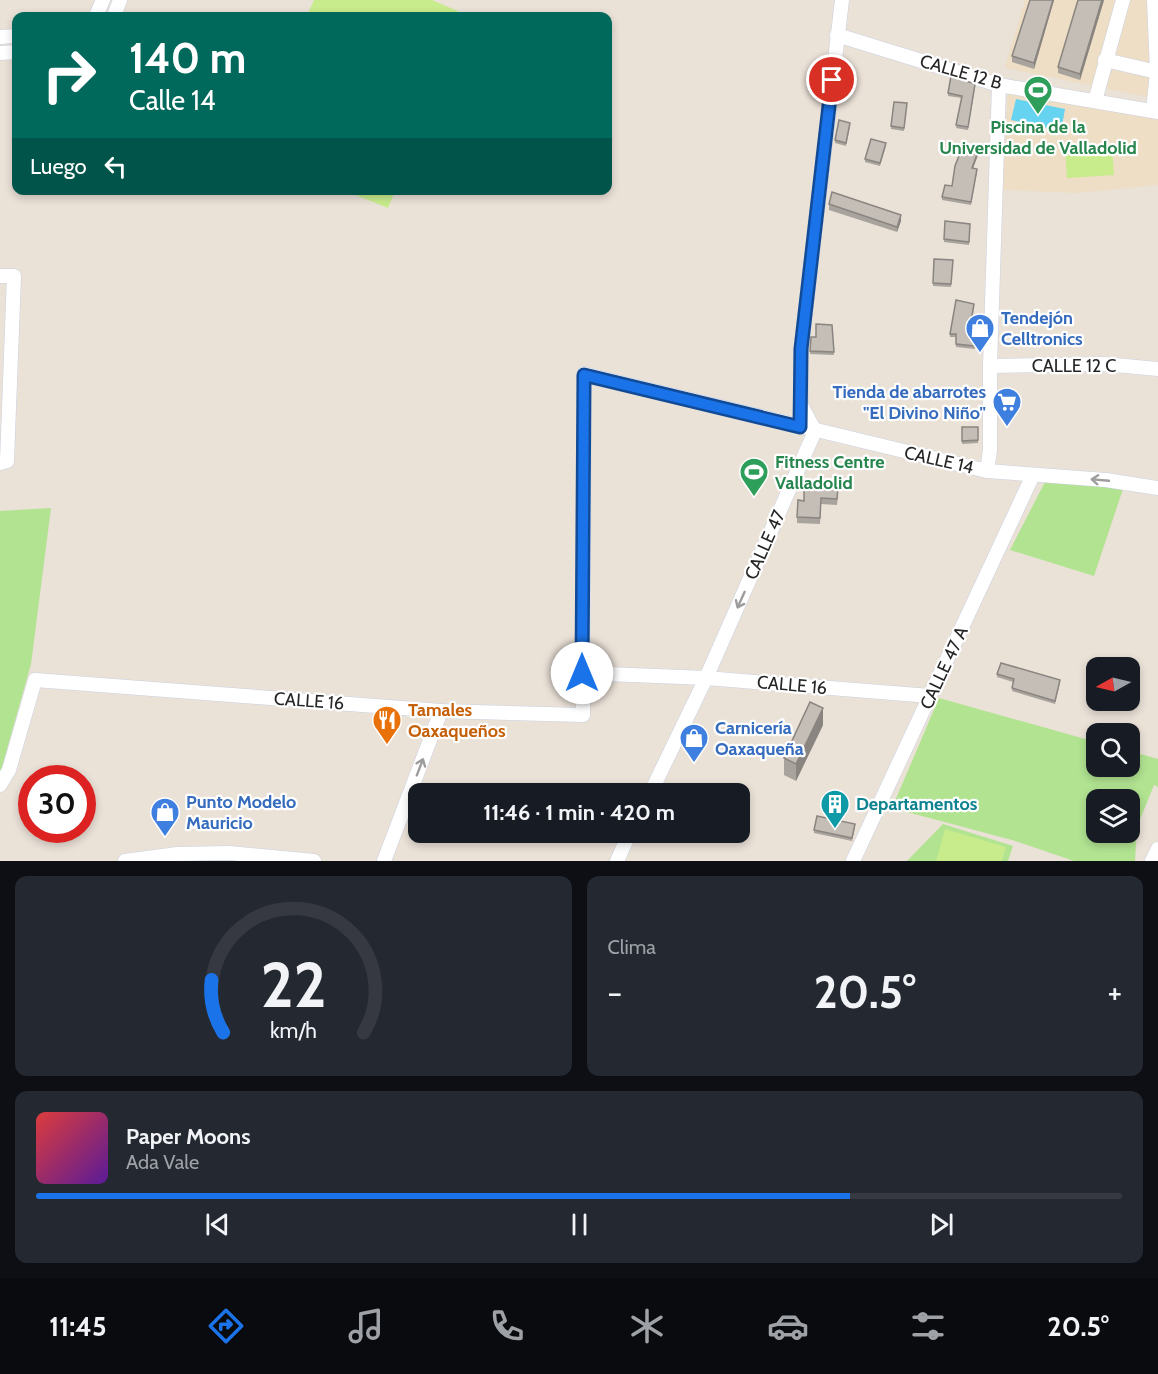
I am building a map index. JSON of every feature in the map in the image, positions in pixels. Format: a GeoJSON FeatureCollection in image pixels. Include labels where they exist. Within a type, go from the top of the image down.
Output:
{"type":"FeatureCollection","features":[{"type":"Feature","properties":{"kind":"street"},"geometry":{"type":"LineString","coordinates":[[800,427],[801,349],[842,0]]}},
{"type":"Feature","properties":{"kind":"street"},"geometry":{"type":"LineString","coordinates":[[1095,101],[1123,0]]}},
{"type":"Feature","properties":{"kind":"street"},"geometry":{"type":"LineString","coordinates":[[1154,0],[1156,111]]}},
{"type":"Feature","properties":{"kind":"street","name":"CALLE 12 B"},"geometry":{"type":"LineString","coordinates":[[837,35],[999,85],[1156,111]]}},
{"type":"Feature","properties":{"kind":"street"},"geometry":{"type":"LineString","coordinates":[[1105,60],[1157,72]]}},
{"type":"Feature","properties":{"kind":"street"},"geometry":{"type":"LineString","coordinates":[[987,471],[990,450],[990,366],[999,85]]}},
{"type":"Feature","properties":{"kind":"street"},"geometry":{"type":"LineString","coordinates":[[0,276],[14,276],[4,430],[7,461],[0,463]]}},
{"type":"Feature","properties":{"kind":"street","name":"CALLE 12 C"},"geometry":{"type":"LineString","coordinates":[[990,366],[1104,364],[1158,369]]}},
{"type":"Feature","properties":{"kind":"street","name":"CALLE 14"},"geometry":{"type":"LineString","coordinates":[[582,673],[584,375],[987,471],[1106,480],[1158,488]]}},
{"type":"Feature","properties":{"kind":"street"},"geometry":{"type":"LineString","coordinates":[[801,405],[815,431]]}},
{"type":"Feature","properties":{"kind":"street","name":"CALLE 47"},"geometry":{"type":"LineString","coordinates":[[655,783],[706,678],[815,431]]}},
{"type":"Feature","properties":{"kind":"street","name":"CALLE 47 A"},"geometry":{"type":"LineString","coordinates":[[853,861],[1033,475]]}},
{"type":"Feature","properties":{"kind":"street","name":"CALLE 16"},"geometry":{"type":"LineString","coordinates":[[0,785],[9,770],[35,680],[441,711],[583,715],[582,673],[706,678],[930,696]]}},
{"type":"Feature","properties":{"kind":"street"},"geometry":{"type":"LineString","coordinates":[[384,861],[441,711]]}},
{"type":"Feature","properties":{"kind":"street"},"geometry":{"type":"LineString","coordinates":[[616,861],[625,843]]}},
{"type":"Feature","properties":{"kind":"street"},"geometry":{"type":"LineString","coordinates":[[1152,861],[1158,849]]}},
{"type":"Feature","properties":{"kind":"street"},"geometry":{"type":"LineString","coordinates":[[125,861],[229,853],[314,861]]}},
{"type":"Feature","properties":{"kind":"shaded area"},"geometry":{"type":"Polygon","coordinates":[[[1025,0],[1158,0],[1158,99],[1005,68],[1025,0]]]}},
{"type":"Feature","properties":{"kind":"shaded area"},"geometry":{"type":"Polygon","coordinates":[[[1008,90],[1158,119],[1158,185],[1077,193],[1003,190],[1008,90]]]}},
{"type":"Feature","properties":{"kind":"green space"},"geometry":{"type":"Polygon","coordinates":[[[314,0],[432,0],[460,12],[309,12],[314,0]]]}},
{"type":"Feature","properties":{"kind":"green space"},"geometry":{"type":"Polygon","coordinates":[[[1112,147],[1114,175],[1067,178],[1065,150],[1112,147]]]}},
{"type":"Feature","properties":{"kind":"green space"},"geometry":{"type":"Polygon","coordinates":[[[356,195],[393,195],[388,208],[356,195]]]}},
{"type":"Feature","properties":{"kind":"green space"},"geometry":{"type":"Polygon","coordinates":[[[1047,478],[1123,489],[1094,576],[1010,550],[1047,478]]]}},
{"type":"Feature","properties":{"kind":"green space"},"geometry":{"type":"Polygon","coordinates":[[[51,508],[31,664],[0,774],[0,511],[51,508]]]}},
{"type":"Feature","properties":{"kind":"green space"},"geometry":{"type":"Polygon","coordinates":[[[939,698],[1086,739],[1086,777],[1140,777],[1140,754],[1158,759],[1158,787],[1154,785],[1140,820],[1140,789],[1086,789],[1086,843],[1136,843],[1135,861],[1074,861],[1012,840],[892,808],[939,698]]]}},
{"type":"Feature","properties":{"kind":"green space"},"geometry":{"type":"Polygon","coordinates":[[[943,824],[1013,846],[1008,861],[907,861],[943,824]]]}},
{"type":"Feature","properties":{"kind":"green space"},"geometry":{"type":"Polygon","coordinates":[[[945,829],[1006,847],[1002,861],[936,861],[945,829]]]}},
{"type":"Feature","properties":{"kind":"water","name":"Piscina de la Universidad de Valladolid"},"geometry":{"type":"Polygon","coordinates":[[[1016,99],[1065,109],[1061,131],[1011,120],[1016,99]]]}},
{"type":"Feature","properties":{"kind":"building"},"geometry":{"type":"Polygon","coordinates":[[[1030,0],[1053,0],[1034,63],[1012,56],[1030,0]]]}},
{"type":"Feature","properties":{"kind":"building"},"geometry":{"type":"Polygon","coordinates":[[[1078,0],[1102,0],[1080,74],[1058,67],[1078,0]]]}},
{"type":"Feature","properties":{"kind":"building"},"geometry":{"type":"Polygon","coordinates":[[[951,76],[975,84],[968,127],[956,125],[962,96],[948,93],[951,76]]]}},
{"type":"Feature","properties":{"kind":"building"},"geometry":{"type":"Polygon","coordinates":[[[894,102],[907,103],[904,128],[891,126],[894,102]]]}},
{"type":"Feature","properties":{"kind":"building"},"geometry":{"type":"Polygon","coordinates":[[[839,120],[850,123],[846,143],[835,140],[839,120]]]}},
{"type":"Feature","properties":{"kind":"building"},"geometry":{"type":"Polygon","coordinates":[[[871,139],[886,143],[880,163],[865,159],[871,139]]]}},
{"type":"Feature","properties":{"kind":"building"},"geometry":{"type":"Polygon","coordinates":[[[964,143],[979,149],[972,168],[977,169],[971,202],[942,197],[945,185],[952,186],[955,166],[964,143]]]}},
{"type":"Feature","properties":{"kind":"building"},"geometry":{"type":"Polygon","coordinates":[[[832,192],[901,215],[897,227],[829,204],[832,192]]]}},
{"type":"Feature","properties":{"kind":"building"},"geometry":{"type":"Polygon","coordinates":[[[945,221],[970,224],[969,242],[944,239],[945,221]]]}},
{"type":"Feature","properties":{"kind":"building"},"geometry":{"type":"Polygon","coordinates":[[[934,259],[953,260],[951,284],[933,283],[934,259]]]}},
{"type":"Feature","properties":{"kind":"building"},"geometry":{"type":"Polygon","coordinates":[[[956,300],[974,304],[970,327],[977,328],[975,346],[956,344],[956,334],[950,334],[956,300]]]}},
{"type":"Feature","properties":{"kind":"building"},"geometry":{"type":"Polygon","coordinates":[[[816,324],[832,325],[834,352],[810,351],[811,337],[816,337],[816,324]]]}},
{"type":"Feature","properties":{"kind":"building"},"geometry":{"type":"Polygon","coordinates":[[[962,427],[978,427],[978,440],[962,441],[962,427]]]}},
{"type":"Feature","properties":{"kind":"building"},"geometry":{"type":"Polygon","coordinates":[[[804,485],[838,487],[837,499],[821,498],[820,518],[797,517],[798,500],[804,501],[804,485]]]}},
{"type":"Feature","properties":{"kind":"building"},"geometry":{"type":"Polygon","coordinates":[[[1001,663],[1060,680],[1055,701],[1012,688],[1014,679],[997,674],[1001,663]]]}},
{"type":"Feature","properties":{"kind":"building"},"geometry":{"type":"Polygon","coordinates":[[[810,702],[823,708],[796,764],[784,758],[810,702]]]}},
{"type":"Feature","properties":{"kind":"building","name":"Departamentos"},"geometry":{"type":"Polygon","coordinates":[[[817,816],[855,824],[852,838],[814,830],[817,816]]]}},
{"type":"Feature","properties":{"kind":"place","name":"Piscina de la Universidad de Valladolid"},"geometry":{"type":"Point","coordinates":[1038,116]}},
{"type":"Feature","properties":{"kind":"place","name":"Tendejón Celltronics"},"geometry":{"type":"Point","coordinates":[980,354]}},
{"type":"Feature","properties":{"kind":"place","name":"Tienda de abarrotes \"El Divino Niño\""},"geometry":{"type":"Point","coordinates":[1007,428]}},
{"type":"Feature","properties":{"kind":"place","name":"Fitness Centre Valladolid"},"geometry":{"type":"Point","coordinates":[754,498]}},
{"type":"Feature","properties":{"kind":"place","name":"Tamales Oaxaqueños"},"geometry":{"type":"Point","coordinates":[387,746]}},
{"type":"Feature","properties":{"kind":"place","name":"Carnicería Oaxaqueña"},"geometry":{"type":"Point","coordinates":[694,764]}},
{"type":"Feature","properties":{"kind":"place","name":"Departamentos"},"geometry":{"type":"Point","coordinates":[835,830]}},
{"type":"Feature","properties":{"kind":"place","name":"Punto Modelo Mauricio"},"geometry":{"type":"Point","coordinates":[165,838]}},
{"type":"Feature","properties":{"kind":"route"},"geometry":{"type":"LineString","coordinates":[[582,673],[584,375],[800,427],[801,349],[832,80]]}}]}
